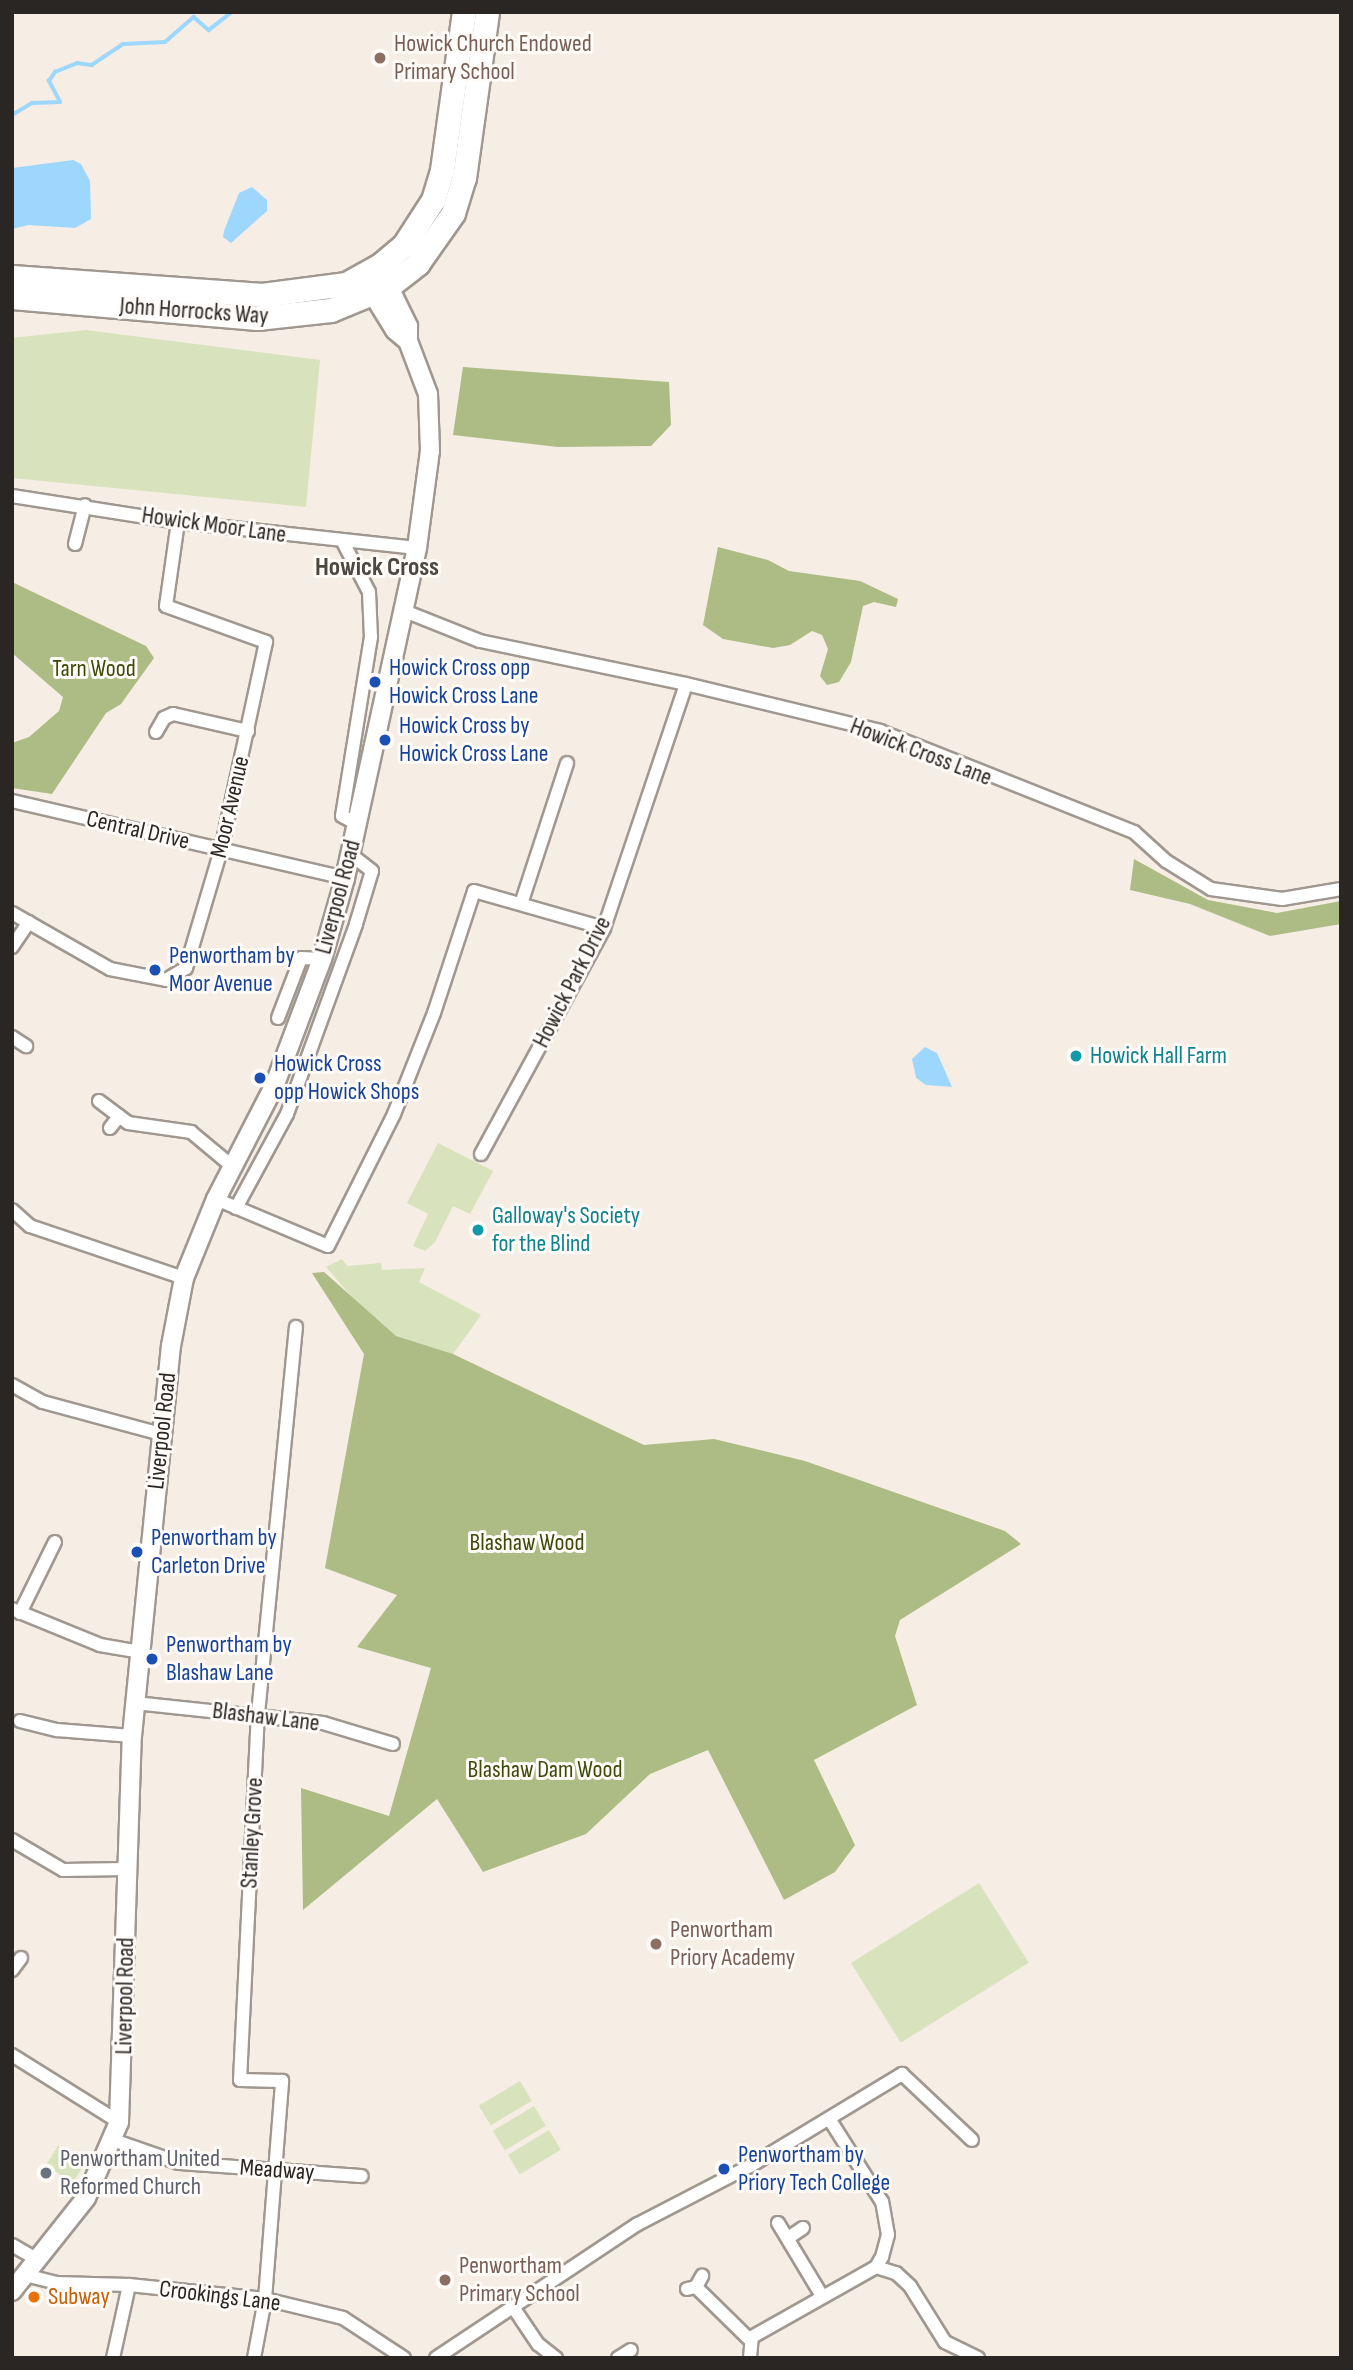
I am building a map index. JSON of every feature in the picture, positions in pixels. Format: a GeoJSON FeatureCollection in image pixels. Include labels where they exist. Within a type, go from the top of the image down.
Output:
{"type":"FeatureCollection","features":[{"type":"Feature","properties":{"kind":"highway"},"geometry":{"type":"LineString","coordinates":[[376,281],[404,245],[433,200],[442,170],[464,12]]}},
{"type":"Feature","properties":{"kind":"highway"},"geometry":{"type":"LineString","coordinates":[[376,281],[418,264],[453,213],[464,178],[487,12]]}},
{"type":"Feature","properties":{"kind":"highway","name":"John Horrocks Way"},"geometry":{"type":"LineString","coordinates":[[12,277],[262,295],[376,281]]}},
{"type":"Feature","properties":{"kind":"highway","name":"John Horrocks Way"},"geometry":{"type":"LineString","coordinates":[[12,297],[257,318],[317,313],[376,281]]}},
{"type":"Feature","properties":{"kind":"street","name":"Liverpool Road"},"geometry":{"type":"LineString","coordinates":[[12,2291],[86,2198],[119,2122],[132,1736],[161,1434],[184,1278],[216,1199],[275,1084],[322,959],[345,878],[417,548],[431,430],[428,394],[408,341],[376,281]]}},
{"type":"Feature","properties":{"kind":"street","name":"Howick Moor Lane"},"geometry":{"type":"LineString","coordinates":[[12,496],[85,505],[177,522],[417,548]]}},
{"type":"Feature","properties":{"kind":"street"},"geometry":{"type":"LineString","coordinates":[[75,544],[85,505]]}},
{"type":"Feature","properties":{"kind":"street","name":"Moor Avenue"},"geometry":{"type":"LineString","coordinates":[[12,913],[110,969],[166,980],[186,968],[221,850],[266,642],[166,606],[177,522]]}},
{"type":"Feature","properties":{"kind":"street","name":"Liverpool Road"},"geometry":{"type":"LineString","coordinates":[[343,542],[369,592],[371,625],[342,816],[356,824]]}},
{"type":"Feature","properties":{"kind":"street","name":"Howick Cross Lane"},"geometry":{"type":"LineString","coordinates":[[402,610],[480,641],[686,684],[880,732],[1134,832],[1166,862],[1211,889],[1282,899],[1341,889]]}},
{"type":"Feature","properties":{"kind":"street","name":"Howick Park Drive"},"geometry":{"type":"LineString","coordinates":[[481,1154],[604,928],[686,684]]}},
{"type":"Feature","properties":{"kind":"street"},"geometry":{"type":"LineString","coordinates":[[156,732],[164,718],[173,714],[248,731]]}},
{"type":"Feature","properties":{"kind":"street"},"geometry":{"type":"LineString","coordinates":[[522,901],[567,763]]}},
{"type":"Feature","properties":{"kind":"street","name":"Central Drive"},"geometry":{"type":"LineString","coordinates":[[12,801],[345,878]]}},
{"type":"Feature","properties":{"kind":"street"},"geometry":{"type":"LineString","coordinates":[[236,1208],[287,1114],[356,924],[372,871],[350,854]]}},
{"type":"Feature","properties":{"kind":"street"},"geometry":{"type":"LineString","coordinates":[[216,1199],[328,1246],[394,1114],[434,1013],[469,897],[480,889],[604,928]]}},
{"type":"Feature","properties":{"kind":"street"},"geometry":{"type":"LineString","coordinates":[[12,947],[29,922]]}},
{"type":"Feature","properties":{"kind":"street"},"geometry":{"type":"LineString","coordinates":[[278,1018],[301,958],[322,959]]}},
{"type":"Feature","properties":{"kind":"street"},"geometry":{"type":"LineString","coordinates":[[12,1037],[26,1046]]}},
{"type":"Feature","properties":{"kind":"street"},"geometry":{"type":"LineString","coordinates":[[99,1101],[119,1116],[149,1129],[191,1132],[233,1167]]}},
{"type":"Feature","properties":{"kind":"street"},"geometry":{"type":"LineString","coordinates":[[110,1128],[119,1116]]}},
{"type":"Feature","properties":{"kind":"street"},"geometry":{"type":"LineString","coordinates":[[12,1210],[30,1226],[184,1278]]}},
{"type":"Feature","properties":{"kind":"street","name":"Stanley Grove"},"geometry":{"type":"LineString","coordinates":[[254,2358],[265,2299],[282,2081],[240,2080],[258,1714],[296,1328]]}},
{"type":"Feature","properties":{"kind":"street"},"geometry":{"type":"LineString","coordinates":[[12,1385],[43,1402],[161,1434]]}},
{"type":"Feature","properties":{"kind":"street"},"geometry":{"type":"LineString","coordinates":[[55,1542],[16,1611],[100,1645],[141,1652]]}},
{"type":"Feature","properties":{"kind":"street","name":"Blashaw Lane"},"geometry":{"type":"LineString","coordinates":[[135,1703],[323,1723],[393,1744]]}},
{"type":"Feature","properties":{"kind":"street"},"geometry":{"type":"LineString","coordinates":[[20,1721],[57,1730],[132,1736]]}},
{"type":"Feature","properties":{"kind":"street"},"geometry":{"type":"LineString","coordinates":[[12,1840],[63,1870],[126,1869]]}},
{"type":"Feature","properties":{"kind":"street"},"geometry":{"type":"LineString","coordinates":[[12,1970],[21,1958]]}},
{"type":"Feature","properties":{"kind":"street"},"geometry":{"type":"LineString","coordinates":[[12,2055],[119,2122]]}},
{"type":"Feature","properties":{"kind":"street"},"geometry":{"type":"LineString","coordinates":[[436,2358],[638,2224],[830,2120],[902,2074],[967,2137]]}},
{"type":"Feature","properties":{"kind":"street"},"geometry":{"type":"LineString","coordinates":[[750,2340],[876,2267],[888,2235],[882,2202],[830,2120]]}},
{"type":"Feature","properties":{"kind":"street","name":"Meadway"},"geometry":{"type":"LineString","coordinates":[[113,2140],[179,2163],[362,2176]]}},
{"type":"Feature","properties":{"kind":"street"},"geometry":{"type":"LineString","coordinates":[[778,2223],[822,2296]]}},
{"type":"Feature","properties":{"kind":"street"},"geometry":{"type":"LineString","coordinates":[[788,2238],[803,2228]]}},
{"type":"Feature","properties":{"kind":"street"},"geometry":{"type":"LineString","coordinates":[[12,2245],[38,2260]]}},
{"type":"Feature","properties":{"kind":"street"},"geometry":{"type":"LineString","coordinates":[[876,2267],[896,2273],[910,2286],[945,2342],[978,2358]]}},
{"type":"Feature","properties":{"kind":"street","name":"Crookings Lane"},"geometry":{"type":"LineString","coordinates":[[24,2275],[56,2283],[129,2285],[265,2299],[343,2318],[404,2358]]}},
{"type":"Feature","properties":{"kind":"street"},"geometry":{"type":"LineString","coordinates":[[695,2284],[750,2340],[750,2358]]}},
{"type":"Feature","properties":{"kind":"street"},"geometry":{"type":"LineString","coordinates":[[113,2358],[129,2285]]}},
{"type":"Feature","properties":{"kind":"street"},"geometry":{"type":"LineString","coordinates":[[513,2307],[538,2344],[556,2358]]}},
{"type":"Feature","properties":{"kind":"street"},"geometry":{"type":"LineString","coordinates":[[618,2358],[631,2350]]}},
{"type":"Feature","properties":{"kind":"green space"},"geometry":{"type":"Polygon","coordinates":[[[86,330],[320,360],[306,507],[12,478],[12,338],[86,330]]]}},
{"type":"Feature","properties":{"kind":"green space"},"geometry":{"type":"Polygon","coordinates":[[[463,367],[669,382],[671,425],[651,446],[558,447],[453,435],[463,367]]]}},
{"type":"Feature","properties":{"kind":"green space"},"geometry":{"type":"Polygon","coordinates":[[[718,547],[768,560],[789,571],[860,581],[898,599],[896,607],[874,602],[863,606],[851,662],[839,682],[827,685],[820,676],[828,649],[822,635],[812,631],[790,645],[773,648],[723,639],[703,625],[718,547]]]}},
{"type":"Feature","properties":{"kind":"green space","name":"Tarn Wood"},"geometry":{"type":"Polygon","coordinates":[[[12,582],[146,646],[154,658],[121,704],[106,713],[52,794],[12,788],[12,743],[29,737],[59,711],[63,697],[12,653],[12,582]]]}},
{"type":"Feature","properties":{"kind":"green space"},"geometry":{"type":"Polygon","coordinates":[[[1134,859],[1208,900],[1277,913],[1341,901],[1341,924],[1270,936],[1190,904],[1130,890],[1134,859]]]}},
{"type":"Feature","properties":{"kind":"green space"},"geometry":{"type":"Polygon","coordinates":[[[438,1143],[493,1171],[470,1214],[453,1206],[435,1242],[425,1251],[413,1246],[428,1214],[407,1203],[438,1143]]]}},
{"type":"Feature","properties":{"kind":"green space"},"geometry":{"type":"Polygon","coordinates":[[[342,1259],[347,1266],[381,1263],[382,1270],[425,1268],[419,1282],[481,1315],[453,1354],[395,1336],[363,1310],[326,1267],[342,1259]]]}},
{"type":"Feature","properties":{"kind":"green space","name":"Blashaw Wood"},"geometry":{"type":"Polygon","coordinates":[[[324,1272],[396,1336],[453,1354],[644,1445],[714,1439],[805,1461],[1005,1531],[1021,1544],[900,1620],[895,1636],[917,1705],[814,1760],[855,1845],[835,1872],[784,1900],[708,1750],[650,1774],[586,1834],[483,1872],[437,1799],[303,1910],[301,1788],[389,1816],[431,1668],[357,1647],[397,1595],[325,1568],[364,1354],[312,1273],[324,1272]]]}},
{"type":"Feature","properties":{"kind":"green space"},"geometry":{"type":"Polygon","coordinates":[[[979,1883],[1029,1963],[901,2043],[851,1963],[979,1883]]]}},
{"type":"Feature","properties":{"kind":"green space"},"geometry":{"type":"Polygon","coordinates":[[[520,2081],[532,2101],[491,2125],[479,2106],[520,2081]]]}},
{"type":"Feature","properties":{"kind":"green space"},"geometry":{"type":"Polygon","coordinates":[[[534,2106],[546,2126],[505,2150],[493,2131],[534,2106]]]}},
{"type":"Feature","properties":{"kind":"green space"},"geometry":{"type":"Polygon","coordinates":[[[549,2130],[561,2150],[520,2174],[508,2155],[549,2130]]]}},
{"type":"Feature","properties":{"kind":"green space"},"geometry":{"type":"Polygon","coordinates":[[[58,2146],[85,2163],[73,2182],[46,2166],[58,2146]]]}},
{"type":"Feature","properties":{"kind":"water"},"geometry":{"type":"Polygon","coordinates":[[[73,160],[81,164],[90,181],[91,219],[75,228],[28,225],[12,229],[12,168],[73,160]]]}},
{"type":"Feature","properties":{"kind":"water"},"geometry":{"type":"Polygon","coordinates":[[[252,187],[267,200],[267,211],[231,243],[223,237],[224,231],[239,193],[252,187]]]}},
{"type":"Feature","properties":{"kind":"water"},"geometry":{"type":"Polygon","coordinates":[[[925,1047],[937,1053],[952,1087],[926,1085],[916,1078],[912,1059],[925,1047]]]}},
{"type":"Feature","properties":{"kind":"waterway"},"geometry":{"type":"LineString","coordinates":[[12,115],[32,103],[60,102],[49,81],[55,72],[77,63],[92,65],[123,44],[165,42],[194,17],[209,30],[232,12]]}},
{"type":"Feature","properties":{"kind":"place","name":"Howick Church Endowed Primary School"},"geometry":{"type":"Point","coordinates":[380,58]}},
{"type":"Feature","properties":{"kind":"place","name":"Howick Cross opp Howick Cross Lane"},"geometry":{"type":"Point","coordinates":[375,682]}},
{"type":"Feature","properties":{"kind":"place","name":"Howick Cross by Howick Cross Lane"},"geometry":{"type":"Point","coordinates":[385,740]}},
{"type":"Feature","properties":{"kind":"place","name":"Penwortham by Moor Avenue"},"geometry":{"type":"Point","coordinates":[155,970]}},
{"type":"Feature","properties":{"kind":"place","name":"Howick Hall Farm"},"geometry":{"type":"Point","coordinates":[1076,1056]}},
{"type":"Feature","properties":{"kind":"place","name":"Howick Cross opp Howick Shops"},"geometry":{"type":"Point","coordinates":[260,1078]}},
{"type":"Feature","properties":{"kind":"place","name":"Galloway's Society for the Blind"},"geometry":{"type":"Point","coordinates":[478,1230]}},
{"type":"Feature","properties":{"kind":"place","name":"Penwortham by Carleton Drive"},"geometry":{"type":"Point","coordinates":[137,1552]}},
{"type":"Feature","properties":{"kind":"place","name":"Penwortham by Blashaw Lane"},"geometry":{"type":"Point","coordinates":[152,1659]}},
{"type":"Feature","properties":{"kind":"place","name":"Penwortham Priory Academy"},"geometry":{"type":"Point","coordinates":[656,1944]}},
{"type":"Feature","properties":{"kind":"place","name":"Penwortham by Priory Tech College"},"geometry":{"type":"Point","coordinates":[724,2169]}},
{"type":"Feature","properties":{"kind":"place","name":"Penwortham United Reformed Church"},"geometry":{"type":"Point","coordinates":[46,2173]}},
{"type":"Feature","properties":{"kind":"place","name":"Penwortham Primary School"},"geometry":{"type":"Point","coordinates":[445,2280]}},
{"type":"Feature","properties":{"kind":"place","name":"Subway"},"geometry":{"type":"Point","coordinates":[34,2297]}},
{"type":"Feature","properties":{"kind":"district","name":"Howick Cross"},"geometry":{"type":"Point","coordinates":[377,568]}},
{"type":"Feature","properties":{"kind":"park label","name":"Blashaw Dam Wood"},"geometry":{"type":"Point","coordinates":[545,1770]}}]}
